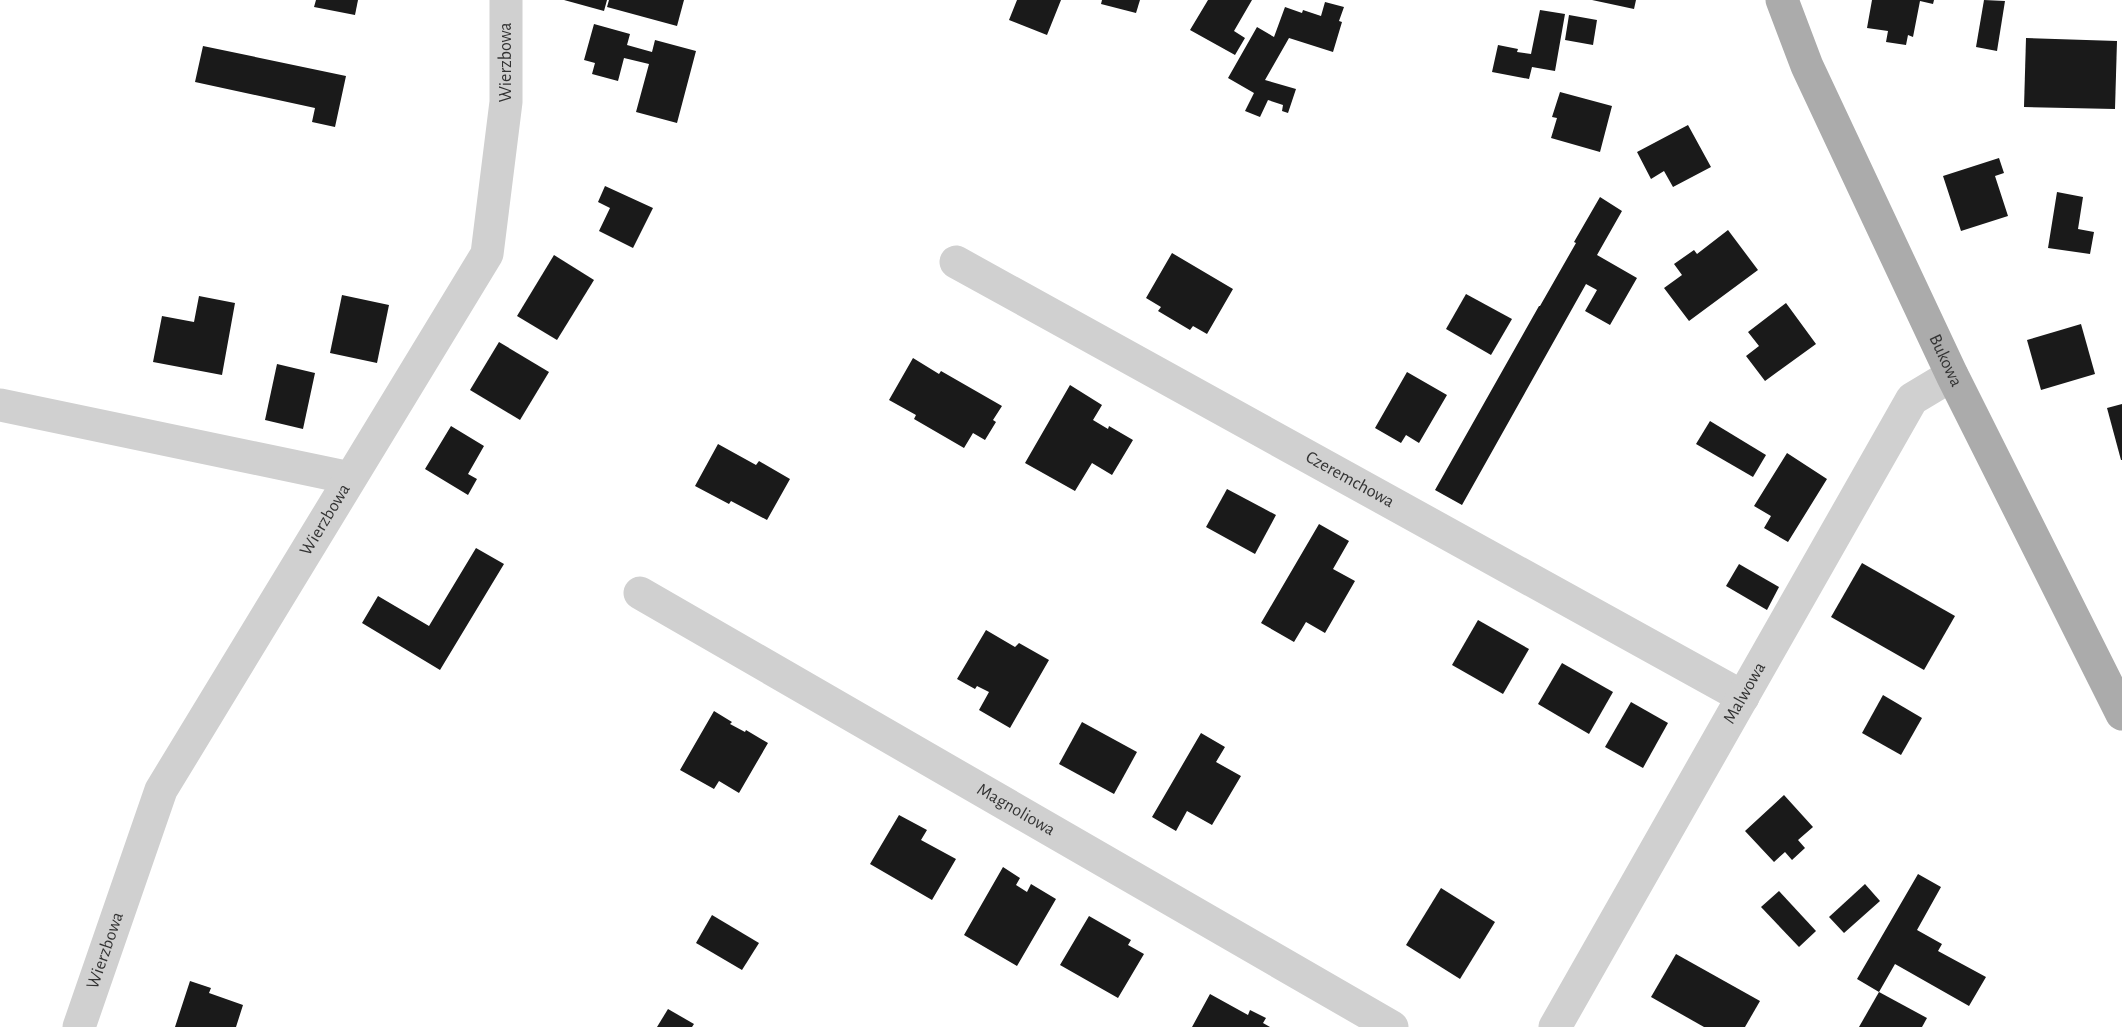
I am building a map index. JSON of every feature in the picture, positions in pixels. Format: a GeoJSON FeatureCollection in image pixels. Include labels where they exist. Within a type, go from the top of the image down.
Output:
{"type":"FeatureCollection","features":[{"type":"Feature","properties":{"kind":"main road","name":"Bukowa"},"geometry":{"type":"LineString","coordinates":[[1782,0],[1807,66],[1952,375],[2122,714]]}},
{"type":"Feature","properties":{"kind":"street","name":"Wierzbowa"},"geometry":{"type":"LineString","coordinates":[[79,1027],[161,789],[487,254],[506,102],[506,0]]}},
{"type":"Feature","properties":{"kind":"street","name":"Czeremchowa"},"geometry":{"type":"LineString","coordinates":[[956,262],[1743,697]]}},
{"type":"Feature","properties":{"kind":"street","name":"Malwowa"},"geometry":{"type":"LineString","coordinates":[[1555,1027],[1912,399],[1952,375]]}},
{"type":"Feature","properties":{"kind":"street"},"geometry":{"type":"LineString","coordinates":[[0,405],[350,478]]}},
{"type":"Feature","properties":{"kind":"street","name":"Magnoliowa"},"geometry":{"type":"LineString","coordinates":[[640,593],[1392,1027]]}},
{"type":"Feature","properties":{"kind":"building"},"geometry":{"type":"Polygon","coordinates":[[[316,0],[358,0],[355,15],[314,7],[316,0]]]}},
{"type":"Feature","properties":{"kind":"building"},"geometry":{"type":"Polygon","coordinates":[[[564,0],[607,0],[604,11],[564,0]]]}},
{"type":"Feature","properties":{"kind":"building"},"geometry":{"type":"Polygon","coordinates":[[[609,0],[684,0],[677,26],[607,7],[609,0]]]}},
{"type":"Feature","properties":{"kind":"building"},"geometry":{"type":"Polygon","coordinates":[[[1017,0],[1061,0],[1047,35],[1009,20],[1017,0]]]}},
{"type":"Feature","properties":{"kind":"building"},"geometry":{"type":"Polygon","coordinates":[[[1102,0],[1140,0],[1136,13],[1101,4],[1102,0]]]}},
{"type":"Feature","properties":{"kind":"building"},"geometry":{"type":"Polygon","coordinates":[[[1208,0],[1252,0],[1234,31],[1245,38],[1235,55],[1190,30],[1208,0]]]}},
{"type":"Feature","properties":{"kind":"building"},"geometry":{"type":"Polygon","coordinates":[[[1592,0],[1636,0],[1634,9],[1592,0]]]}},
{"type":"Feature","properties":{"kind":"building"},"geometry":{"type":"Polygon","coordinates":[[[1872,0],[1934,0],[1933,4],[1920,1],[1913,37],[1908,35],[1906,45],[1886,42],[1888,31],[1867,28],[1872,0]]]}},
{"type":"Feature","properties":{"kind":"building"},"geometry":{"type":"Polygon","coordinates":[[[1984,0],[2005,1],[1997,51],[1976,47],[1984,0]]]}},
{"type":"Feature","properties":{"kind":"building"},"geometry":{"type":"Polygon","coordinates":[[[1325,2],[1344,7],[1333,52],[1289,38],[1265,80],[1296,89],[1288,113],[1282,111],[1283,105],[1268,100],[1260,117],[1245,111],[1254,93],[1228,78],[1257,27],[1274,37],[1285,7],[1321,16],[1325,2]]]}},
{"type":"Feature","properties":{"kind":"building"},"geometry":{"type":"Polygon","coordinates":[[[1540,10],[1565,14],[1555,71],[1532,67],[1529,79],[1492,72],[1498,45],[1531,54],[1540,10]]]}},
{"type":"Feature","properties":{"kind":"building"},"geometry":{"type":"Polygon","coordinates":[[[1569,15],[1597,20],[1593,45],[1565,40],[1569,15]]]}},
{"type":"Feature","properties":{"kind":"building"},"geometry":{"type":"Polygon","coordinates":[[[594,24],[630,34],[627,45],[652,52],[655,40],[696,51],[677,123],[636,112],[649,64],[624,58],[618,81],[592,74],[595,63],[584,60],[594,24]]]}},
{"type":"Feature","properties":{"kind":"building"},"geometry":{"type":"Polygon","coordinates":[[[2026,38],[2117,41],[2115,109],[2024,107],[2026,38]]]}},
{"type":"Feature","properties":{"kind":"building"},"geometry":{"type":"Polygon","coordinates":[[[203,46],[346,76],[335,127],[312,122],[315,108],[195,82],[203,46]]]}},
{"type":"Feature","properties":{"kind":"building"},"geometry":{"type":"Polygon","coordinates":[[[1560,92],[1612,106],[1600,152],[1551,138],[1557,118],[1552,117],[1560,92]]]}},
{"type":"Feature","properties":{"kind":"building"},"geometry":{"type":"Polygon","coordinates":[[[1688,125],[1711,167],[1673,187],[1664,171],[1651,179],[1637,152],[1688,125]]]}},
{"type":"Feature","properties":{"kind":"building"},"geometry":{"type":"Polygon","coordinates":[[[1999,158],[2004,173],[1995,176],[2008,216],[1961,231],[1943,176],[1999,158]]]}},
{"type":"Feature","properties":{"kind":"building"},"geometry":{"type":"Polygon","coordinates":[[[605,186],[653,208],[633,248],[599,231],[610,208],[598,202],[605,186]]]}},
{"type":"Feature","properties":{"kind":"building"},"geometry":{"type":"Polygon","coordinates":[[[2057,192],[2083,197],[2078,229],[2094,232],[2090,254],[2048,248],[2057,192]]]}},
{"type":"Feature","properties":{"kind":"building"},"geometry":{"type":"Polygon","coordinates":[[[1600,197],[1622,211],[1597,255],[1637,278],[1610,325],[1585,311],[1597,290],[1586,284],[1462,505],[1435,490],[1600,197]]]}},
{"type":"Feature","properties":{"kind":"building"},"geometry":{"type":"Polygon","coordinates":[[[1728,230],[1758,270],[1689,321],[1664,288],[1682,275],[1674,264],[1694,250],[1697,254],[1728,230]]]}},
{"type":"Feature","properties":{"kind":"building"},"geometry":{"type":"Polygon","coordinates":[[[1172,253],[1233,289],[1207,334],[1193,326],[1190,330],[1158,311],[1161,307],[1146,298],[1172,253]]]}},
{"type":"Feature","properties":{"kind":"building"},"geometry":{"type":"Polygon","coordinates":[[[554,255],[594,280],[557,340],[517,316],[554,255]]]}},
{"type":"Feature","properties":{"kind":"building"},"geometry":{"type":"Polygon","coordinates":[[[1466,294],[1512,319],[1491,355],[1446,329],[1466,294]]]}},
{"type":"Feature","properties":{"kind":"building"},"geometry":{"type":"Polygon","coordinates":[[[342,295],[389,305],[377,363],[330,353],[342,295]]]}},
{"type":"Feature","properties":{"kind":"building"},"geometry":{"type":"Polygon","coordinates":[[[199,296],[235,303],[222,375],[153,362],[162,316],[194,322],[199,296]]]}},
{"type":"Feature","properties":{"kind":"building"},"geometry":{"type":"Polygon","coordinates":[[[1786,303],[1816,344],[1765,381],[1746,356],[1759,346],[1748,332],[1786,303]]]}},
{"type":"Feature","properties":{"kind":"building"},"geometry":{"type":"Polygon","coordinates":[[[2081,324],[2095,374],[2041,390],[2027,340],[2081,324]]]}},
{"type":"Feature","properties":{"kind":"building"},"geometry":{"type":"Polygon","coordinates":[[[499,342],[549,372],[520,420],[470,390],[499,342]]]}},
{"type":"Feature","properties":{"kind":"building"},"geometry":{"type":"Polygon","coordinates":[[[913,358],[939,374],[941,371],[1002,406],[985,440],[973,433],[964,448],[914,419],[916,415],[889,400],[913,358]]]}},
{"type":"Feature","properties":{"kind":"building"},"geometry":{"type":"Polygon","coordinates":[[[277,364],[315,373],[303,429],[265,420],[277,364]]]}},
{"type":"Feature","properties":{"kind":"building"},"geometry":{"type":"Polygon","coordinates":[[[1407,372],[1447,395],[1419,443],[1406,435],[1401,443],[1375,428],[1407,372]]]}},
{"type":"Feature","properties":{"kind":"building"},"geometry":{"type":"Polygon","coordinates":[[[1070,385],[1102,405],[1093,420],[1133,440],[1112,475],[1092,463],[1075,491],[1025,463],[1070,385]]]}},
{"type":"Feature","properties":{"kind":"building"},"geometry":{"type":"Polygon","coordinates":[[[2122,404],[2122,460],[2121,460],[2107,408],[2122,404]]]}},
{"type":"Feature","properties":{"kind":"building"},"geometry":{"type":"Polygon","coordinates":[[[1710,421],[1766,455],[1753,477],[1696,444],[1710,421]]]}},
{"type":"Feature","properties":{"kind":"building"},"geometry":{"type":"Polygon","coordinates":[[[451,426],[484,446],[468,474],[477,479],[468,495],[425,469],[451,426]]]}},
{"type":"Feature","properties":{"kind":"building"},"geometry":{"type":"Polygon","coordinates":[[[718,444],[756,465],[759,461],[790,479],[767,520],[731,501],[729,504],[695,486],[718,444]]]}},
{"type":"Feature","properties":{"kind":"building"},"geometry":{"type":"Polygon","coordinates":[[[1787,453],[1827,479],[1788,542],[1764,528],[1771,516],[1754,506],[1787,453]]]}},
{"type":"Feature","properties":{"kind":"building"},"geometry":{"type":"Polygon","coordinates":[[[1227,489],[1276,515],[1255,554],[1206,527],[1227,489]]]}},
{"type":"Feature","properties":{"kind":"building"},"geometry":{"type":"Polygon","coordinates":[[[1319,524],[1349,541],[1333,569],[1355,581],[1325,633],[1306,622],[1294,642],[1261,623],[1319,524]]]}},
{"type":"Feature","properties":{"kind":"building"},"geometry":{"type":"Polygon","coordinates":[[[476,548],[504,564],[440,670],[362,623],[378,596],[429,626],[476,548]]]}},
{"type":"Feature","properties":{"kind":"building"},"geometry":{"type":"Polygon","coordinates":[[[1862,563],[1955,616],[1924,670],[1831,617],[1862,563]]]}},
{"type":"Feature","properties":{"kind":"building"},"geometry":{"type":"Polygon","coordinates":[[[1739,564],[1779,587],[1767,610],[1726,586],[1739,564]]]}},
{"type":"Feature","properties":{"kind":"building"},"geometry":{"type":"Polygon","coordinates":[[[1478,620],[1529,649],[1503,694],[1452,665],[1478,620]]]}},
{"type":"Feature","properties":{"kind":"building"},"geometry":{"type":"Polygon","coordinates":[[[986,630],[1015,647],[1019,643],[1049,660],[1010,728],[979,710],[989,692],[977,686],[975,689],[957,679],[986,630]]]}},
{"type":"Feature","properties":{"kind":"building"},"geometry":{"type":"Polygon","coordinates":[[[1562,663],[1613,692],[1589,734],[1538,704],[1562,663]]]}},
{"type":"Feature","properties":{"kind":"building"},"geometry":{"type":"Polygon","coordinates":[[[1883,695],[1922,718],[1901,755],[1862,733],[1883,695]]]}},
{"type":"Feature","properties":{"kind":"building"},"geometry":{"type":"Polygon","coordinates":[[[1631,702],[1668,723],[1643,768],[1605,747],[1631,702]]]}},
{"type":"Feature","properties":{"kind":"building"},"geometry":{"type":"Polygon","coordinates":[[[714,711],[732,722],[730,724],[768,743],[739,793],[719,781],[714,789],[680,770],[714,711]]]}},
{"type":"Feature","properties":{"kind":"building"},"geometry":{"type":"Polygon","coordinates":[[[1082,722],[1137,752],[1114,794],[1059,764],[1082,722]]]}},
{"type":"Feature","properties":{"kind":"building"},"geometry":{"type":"Polygon","coordinates":[[[1201,733],[1225,747],[1216,762],[1241,776],[1212,825],[1187,811],[1176,831],[1152,817],[1201,733]]]}},
{"type":"Feature","properties":{"kind":"building"},"geometry":{"type":"Polygon","coordinates":[[[1784,795],[1813,827],[1798,840],[1805,848],[1792,860],[1785,852],[1774,862],[1745,831],[1784,795]]]}},
{"type":"Feature","properties":{"kind":"building"},"geometry":{"type":"Polygon","coordinates":[[[899,815],[927,830],[921,840],[956,859],[932,900],[870,864],[899,815]]]}},
{"type":"Feature","properties":{"kind":"building"},"geometry":{"type":"Polygon","coordinates":[[[1003,867],[1020,878],[1016,885],[1027,892],[1031,884],[1056,899],[1017,966],[964,935],[1003,867]]]}},
{"type":"Feature","properties":{"kind":"building"},"geometry":{"type":"Polygon","coordinates":[[[1918,874],[1941,887],[1917,930],[1942,944],[1938,951],[1986,977],[1969,1006],[1895,964],[1879,992],[1857,979],[1918,874]]]}},
{"type":"Feature","properties":{"kind":"building"},"geometry":{"type":"Polygon","coordinates":[[[1865,884],[1880,901],[1844,933],[1829,917],[1865,884]]]}},
{"type":"Feature","properties":{"kind":"building"},"geometry":{"type":"Polygon","coordinates":[[[1441,888],[1495,922],[1460,979],[1406,945],[1441,888]]]}},
{"type":"Feature","properties":{"kind":"building"},"geometry":{"type":"Polygon","coordinates":[[[1779,891],[1816,931],[1799,947],[1761,907],[1779,891]]]}},
{"type":"Feature","properties":{"kind":"building"},"geometry":{"type":"Polygon","coordinates":[[[712,915],[759,943],[742,970],[696,943],[712,915]]]}},
{"type":"Feature","properties":{"kind":"building"},"geometry":{"type":"Polygon","coordinates":[[[1089,916],[1131,940],[1128,945],[1144,954],[1118,998],[1060,965],[1089,916]]]}},
{"type":"Feature","properties":{"kind":"building"},"geometry":{"type":"Polygon","coordinates":[[[1676,954],[1760,1001],[1745,1027],[1704,1027],[1651,997],[1676,954]]]}},
{"type":"Feature","properties":{"kind":"building"},"geometry":{"type":"Polygon","coordinates":[[[190,981],[211,988],[209,993],[243,1005],[236,1027],[175,1027],[190,981]]]}},
{"type":"Feature","properties":{"kind":"building"},"geometry":{"type":"Polygon","coordinates":[[[1879,992],[1927,1018],[1922,1027],[1859,1027],[1879,992]]]}},
{"type":"Feature","properties":{"kind":"building"},"geometry":{"type":"Polygon","coordinates":[[[1210,994],[1248,1015],[1250,1010],[1266,1018],[1263,1023],[1270,1027],[1192,1027],[1210,994]]]}},
{"type":"Feature","properties":{"kind":"building"},"geometry":{"type":"Polygon","coordinates":[[[668,1009],[694,1024],[692,1027],[657,1027],[668,1009]]]}}]}
